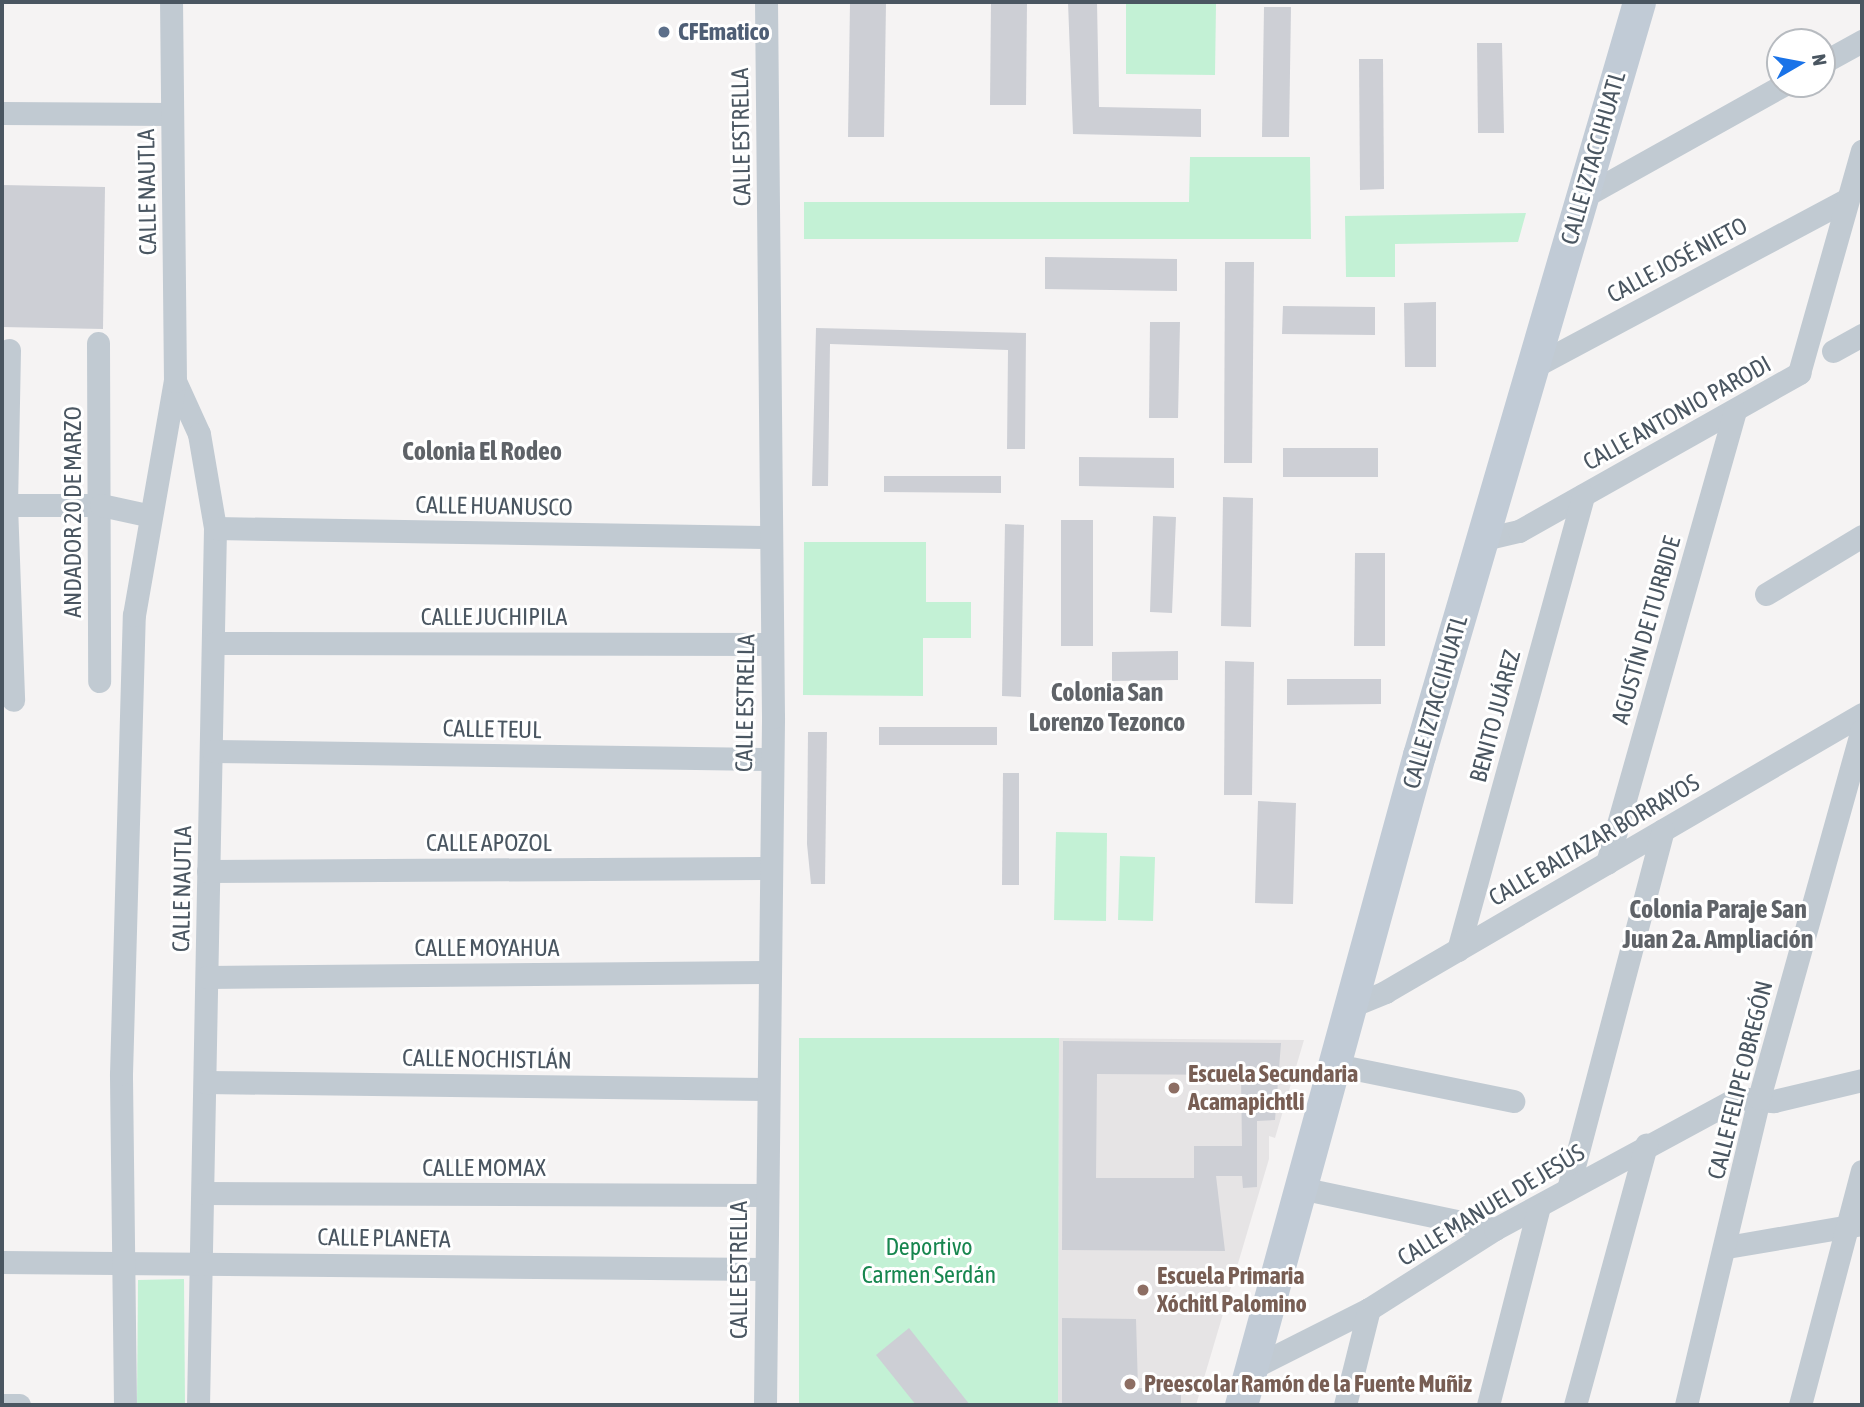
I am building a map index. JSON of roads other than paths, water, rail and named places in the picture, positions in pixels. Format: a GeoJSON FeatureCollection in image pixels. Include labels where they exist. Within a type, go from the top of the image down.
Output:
{"type":"FeatureCollection","features":[{"type":"Feature","properties":{"kind":"street","name":"CALLE NAUTLA"},"geometry":{"type":"LineString","coordinates":[[125,1405],[123,1262],[134,615],[147,515],[175,381],[171,2]]}},
{"type":"Feature","properties":{"kind":"street","name":"CALLE ESTRELLA"},"geometry":{"type":"LineString","coordinates":[[765,1405],[772,644],[766,2]]}},
{"type":"Feature","properties":{"kind":"street","name":"CALLE IZTACCIHUATL"},"geometry":{"type":"LineString","coordinates":[[1241,1405],[1533,366],[1641,3]]}},
{"type":"Feature","properties":{"kind":"street"},"geometry":{"type":"LineString","coordinates":[[1836,55],[1862,41]]}},
{"type":"Feature","properties":{"kind":"street"},"geometry":{"type":"LineString","coordinates":[[1581,198],[1766,95]]}},
{"type":"Feature","properties":{"kind":"street"},"geometry":{"type":"LineString","coordinates":[[2,113],[172,114]]}},
{"type":"Feature","properties":{"kind":"street","name":"CALLE ANTONIO PARODI"},"geometry":{"type":"LineString","coordinates":[[1484,539],[1519,531],[1799,373],[1862,151]]}},
{"type":"Feature","properties":{"kind":"street","name":"CALLE JOSÉ NIETO"},"geometry":{"type":"LineString","coordinates":[[1533,366],[1846,200]]}},
{"type":"Feature","properties":{"kind":"street"},"geometry":{"type":"LineString","coordinates":[[1833,351],[1862,335]]}},
{"type":"Feature","properties":{"kind":"street","name":"ANDADOR 20 DE MARZO"},"geometry":{"type":"LineString","coordinates":[[98,343],[101,505],[99,681]]}},
{"type":"Feature","properties":{"kind":"street"},"geometry":{"type":"LineString","coordinates":[[9,350],[4,505],[13,700]]}},
{"type":"Feature","properties":{"kind":"street","name":"CALLE NAUTLA"},"geometry":{"type":"LineString","coordinates":[[175,381],[199,434],[215,528],[213,751],[206,977],[205,1262],[198,1405]]}},
{"type":"Feature","properties":{"kind":"street","name":"AGUSTÍN DE ITURBIDE"},"geometry":{"type":"LineString","coordinates":[[1607,863],[1735,411]]}},
{"type":"Feature","properties":{"kind":"street","name":"BENITO JUÁREZ"},"geometry":{"type":"LineString","coordinates":[[1458,950],[1583,495]]}},
{"type":"Feature","properties":{"kind":"street"},"geometry":{"type":"LineString","coordinates":[[4,505],[101,505],[147,515]]}},
{"type":"Feature","properties":{"kind":"street","name":"CALLE HUANUSCO"},"geometry":{"type":"LineString","coordinates":[[215,528],[771,537]]}},
{"type":"Feature","properties":{"kind":"street"},"geometry":{"type":"LineString","coordinates":[[1766,594],[1862,536]]}},
{"type":"Feature","properties":{"kind":"street","name":"CALLE JUCHIPILA"},"geometry":{"type":"LineString","coordinates":[[215,643],[772,644]]}},
{"type":"Feature","properties":{"kind":"street","name":"CALLE BALTAZAR BORRAYOS"},"geometry":{"type":"LineString","coordinates":[[1351,1006],[1458,950],[1862,714]]}},
{"type":"Feature","properties":{"kind":"street","name":"CALLE FELIPE OBREGÓN"},"geometry":{"type":"LineString","coordinates":[[1686,1405],[1727,1247],[1759,1098],[1862,730]]}},
{"type":"Feature","properties":{"kind":"street","name":"CALLE TEUL"},"geometry":{"type":"LineString","coordinates":[[213,751],[771,759]]}},
{"type":"Feature","properties":{"kind":"street"},"geometry":{"type":"LineString","coordinates":[[1568,1189],[1663,830]]}},
{"type":"Feature","properties":{"kind":"street","name":"CALLE APOZOL"},"geometry":{"type":"LineString","coordinates":[[208,871],[770,868]]}},
{"type":"Feature","properties":{"kind":"street","name":"CALLE MOYAHUA"},"geometry":{"type":"LineString","coordinates":[[206,977],[769,972]]}},
{"type":"Feature","properties":{"kind":"street"},"geometry":{"type":"LineString","coordinates":[[1336,1065],[1513,1101]]}},
{"type":"Feature","properties":{"kind":"street","name":"CALLE MANUEL DE JESÚS"},"geometry":{"type":"LineString","coordinates":[[1252,1368],[1369,1309],[1495,1228],[1539,1206],[1646,1144],[1737,1098],[1774,1101],[1862,1080]]}},
{"type":"Feature","properties":{"kind":"street","name":"CALLE NOCHISTLÁN"},"geometry":{"type":"LineString","coordinates":[[205,1082],[768,1089]]}},
{"type":"Feature","properties":{"kind":"street"},"geometry":{"type":"LineString","coordinates":[[1575,1405],[1646,1144]]}},
{"type":"Feature","properties":{"kind":"street"},"geometry":{"type":"LineString","coordinates":[[1800,1405],[1856,1225],[1862,1171]]}},
{"type":"Feature","properties":{"kind":"street"},"geometry":{"type":"LineString","coordinates":[[1300,1188],[1495,1228]]}},
{"type":"Feature","properties":{"kind":"street","name":"CALLE MOMAX"},"geometry":{"type":"LineString","coordinates":[[204,1193],[765,1195]]}},
{"type":"Feature","properties":{"kind":"street"},"geometry":{"type":"LineString","coordinates":[[1488,1405],[1539,1206]]}},
{"type":"Feature","properties":{"kind":"street"},"geometry":{"type":"LineString","coordinates":[[1727,1247],[1856,1225]]}},
{"type":"Feature","properties":{"kind":"street","name":"CALLE PLANETA"},"geometry":{"type":"LineString","coordinates":[[2,1262],[765,1269]]}},
{"type":"Feature","properties":{"kind":"street"},"geometry":{"type":"LineString","coordinates":[[1345,1405],[1369,1309]]}},
{"type":"Feature","properties":{"kind":"street"},"geometry":{"type":"LineString","coordinates":[[2,1405],[19,1405]]}},
{"type":"Feature","properties":{"kind":"place","name":"CFEmatico"},"geometry":{"type":"Point","coordinates":[664,32]}},
{"type":"Feature","properties":{"kind":"place","name":"Escuela Secundaria Acamapichtli"},"geometry":{"type":"Point","coordinates":[1174,1088]}},
{"type":"Feature","properties":{"kind":"place","name":"Escuela Primaria Xóchitl Palomino"},"geometry":{"type":"Point","coordinates":[1143,1290]}},
{"type":"Feature","properties":{"kind":"place","name":"Preescolar Ramón de la Fuente Muñiz"},"geometry":{"type":"Point","coordinates":[1130,1384]}},
{"type":"Feature","properties":{"kind":"district","name":"Colonia El Rodeo"},"geometry":{"type":"Point","coordinates":[482,452]}},
{"type":"Feature","properties":{"kind":"district","name":"Colonia San Lorenzo Tezonco"},"geometry":{"type":"Point","coordinates":[1107,708]}},
{"type":"Feature","properties":{"kind":"district","name":"Colonia Paraje San Juan 2a. Ampliación"},"geometry":{"type":"Point","coordinates":[1718,925]}},
{"type":"Feature","properties":{"kind":"park label","name":"Deportivo Carmen Serdán"},"geometry":{"type":"Point","coordinates":[929,1261]}}]}
